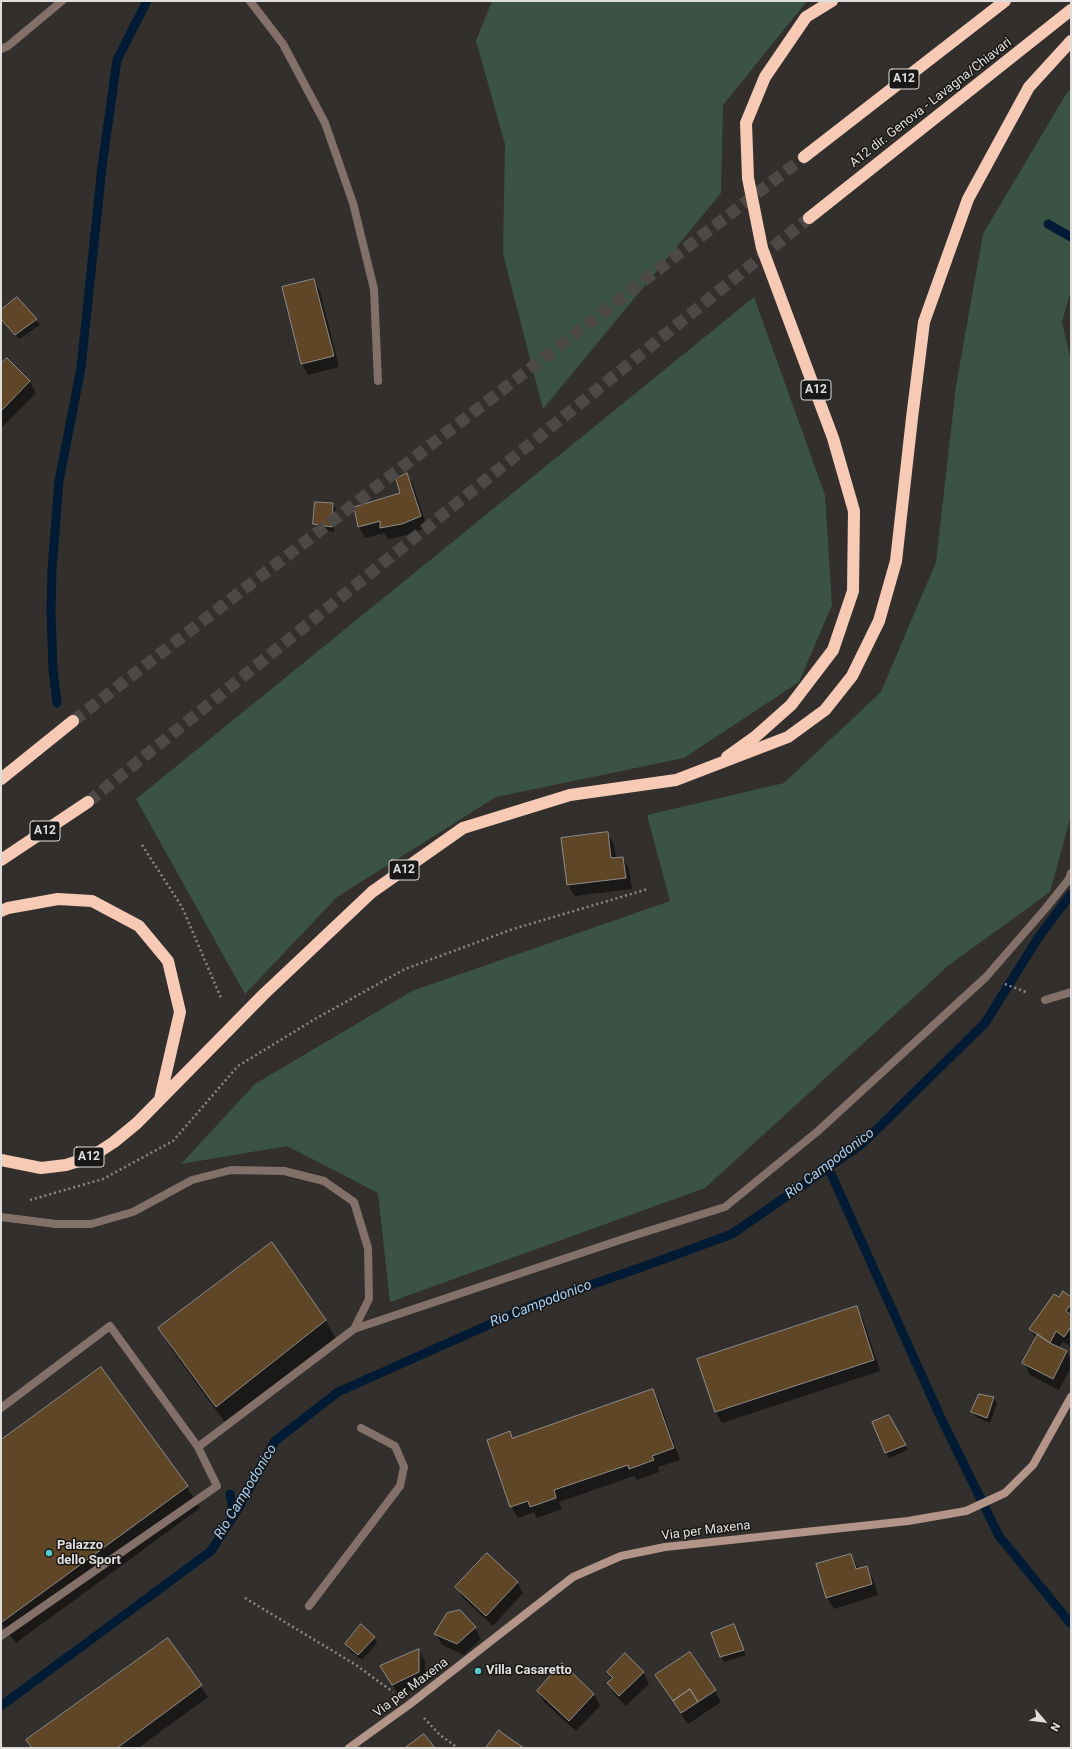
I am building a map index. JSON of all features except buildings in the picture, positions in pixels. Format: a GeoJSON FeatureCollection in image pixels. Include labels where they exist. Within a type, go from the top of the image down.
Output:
{"type":"FeatureCollection","features":[{"type":"Feature","properties":{"kind":"highway","name":"A12"},"geometry":{"type":"LineString","coordinates":[[718,764],[754,737],[791,705],[833,650],[853,591],[854,511],[833,438],[762,248],[748,170],[746,123],[765,77],[806,17],[832,1]]}},
{"type":"Feature","properties":{"kind":"highway","name":"A12"},"geometry":{"type":"LineString","coordinates":[[804,156],[1005,1]]}},
{"type":"Feature","properties":{"kind":"highway","name":"A12 dir. Genova - Lavagna/Chiavari"},"geometry":{"type":"LineString","coordinates":[[809,218],[1071,10]]}},
{"type":"Feature","properties":{"kind":"highway","name":"A12"},"geometry":{"type":"LineString","coordinates":[[1,1160],[41,1168],[66,1165],[91,1157],[114,1142],[160,1101],[264,994],[372,892],[463,828],[570,795],[676,780],[788,738],[825,710],[852,676],[879,621],[896,561],[924,322],[968,199],[1029,87],[1071,41]]}},
{"type":"Feature","properties":{"kind":"highway"},"geometry":{"type":"LineString","coordinates":[[1,778],[73,721]]}},
{"type":"Feature","properties":{"kind":"highway","name":"A12"},"geometry":{"type":"LineString","coordinates":[[1,860],[88,802]]}},
{"type":"Feature","properties":{"kind":"highway"},"geometry":{"type":"LineString","coordinates":[[1,911],[8,908],[58,899],[92,901],[139,926],[168,961],[180,1012],[160,1101]]}},
{"type":"Feature","properties":{"kind":"street"},"geometry":{"type":"LineString","coordinates":[[1,48],[8,46],[62,1]]}},
{"type":"Feature","properties":{"kind":"street"},"geometry":{"type":"LineString","coordinates":[[250,1],[283,44],[325,123],[353,204],[374,289],[378,381]]}},
{"type":"Feature","properties":{"kind":"street"},"geometry":{"type":"LineString","coordinates":[[198,1447],[354,1330],[619,1240],[725,1207],[818,1131],[986,977],[1046,908],[1069,879],[1071,872]]}},
{"type":"Feature","properties":{"kind":"street"},"geometry":{"type":"LineString","coordinates":[[1045,1000],[1071,992]]}},
{"type":"Feature","properties":{"kind":"street"},"geometry":{"type":"LineString","coordinates":[[1,1217],[56,1224],[91,1224],[133,1212],[192,1180],[231,1170],[284,1171],[324,1181],[354,1202],[368,1248],[369,1299],[354,1330]]}},
{"type":"Feature","properties":{"kind":"street"},"geometry":{"type":"LineString","coordinates":[[1,1408],[110,1326],[198,1447],[217,1486],[1,1636]]}},
{"type":"Feature","properties":{"kind":"street","name":"Via per Maxena"},"geometry":{"type":"LineString","coordinates":[[349,1748],[410,1704],[573,1577],[621,1556],[665,1547],[930,1517],[966,1511],[1005,1493],[1033,1465],[1071,1397]]}},
{"type":"Feature","properties":{"kind":"street"},"geometry":{"type":"LineString","coordinates":[[309,1606],[400,1486],[404,1467],[395,1446],[361,1428]]}},
{"type":"Feature","properties":{"kind":"path"},"geometry":{"type":"LineString","coordinates":[[142,845],[182,907],[221,998]]}},
{"type":"Feature","properties":{"kind":"path"},"geometry":{"type":"LineString","coordinates":[[23,1202],[103,1179],[173,1141],[238,1066],[405,969],[514,929],[648,889]]}},
{"type":"Feature","properties":{"kind":"path"},"geometry":{"type":"LineString","coordinates":[[986,977],[1045,1000]]}},
{"type":"Feature","properties":{"kind":"path"},"geometry":{"type":"LineString","coordinates":[[245,1598],[356,1665],[410,1704],[440,1735],[458,1748]]}},
{"type":"Feature","properties":{"kind":"green space"},"geometry":{"type":"Polygon","coordinates":[[[492,1],[807,1],[723,105],[721,193],[543,409],[503,254],[505,144],[476,41],[492,1]]]}},
{"type":"Feature","properties":{"kind":"green space"},"geometry":{"type":"Polygon","coordinates":[[[1071,89],[1071,290],[1062,322],[1071,361],[1071,815],[1050,892],[949,965],[705,1188],[390,1302],[378,1193],[287,1146],[181,1164],[255,1084],[412,991],[670,901],[647,815],[784,783],[881,692],[936,562],[956,386],[983,234],[1066,94],[1071,89]]]}},
{"type":"Feature","properties":{"kind":"green space"},"geometry":{"type":"Polygon","coordinates":[[[754,297],[825,495],[832,605],[799,682],[684,758],[496,797],[337,897],[245,994],[136,799],[754,297]]]}},
{"type":"Feature","properties":{"kind":"waterway"},"geometry":{"type":"LineString","coordinates":[[57,703],[53,670],[51,612],[52,569],[59,481],[81,368],[102,167],[117,60],[147,1]]}},
{"type":"Feature","properties":{"kind":"waterway"},"geometry":{"type":"LineString","coordinates":[[1048,224],[1071,237]]}},
{"type":"Feature","properties":{"kind":"waterway","name":"Rio Campodonico"},"geometry":{"type":"LineString","coordinates":[[1,1706],[211,1551],[238,1509],[275,1441],[338,1392],[533,1305],[732,1234],[862,1144],[985,1023],[1038,938],[1071,894]]}},
{"type":"Feature","properties":{"kind":"waterway"},"geometry":{"type":"LineString","coordinates":[[828,1167],[940,1416],[999,1536],[1071,1624]]}},
{"type":"Feature","properties":{"kind":"waterway"},"geometry":{"type":"LineString","coordinates":[[230,1494],[234,1516]]}},
{"type":"Feature","properties":{"kind":"tunnel"},"geometry":{"type":"LineString","coordinates":[[73,721],[804,157]]}},
{"type":"Feature","properties":{"kind":"tunnel"},"geometry":{"type":"LineString","coordinates":[[88,802],[809,218]]}},
{"type":"Feature","properties":{"kind":"place","name":"Palazzo dello Sport"},"geometry":{"type":"Point","coordinates":[49,1553]}},
{"type":"Feature","properties":{"kind":"place","name":"Villa Casaretto"},"geometry":{"type":"Point","coordinates":[478,1671]}}]}
